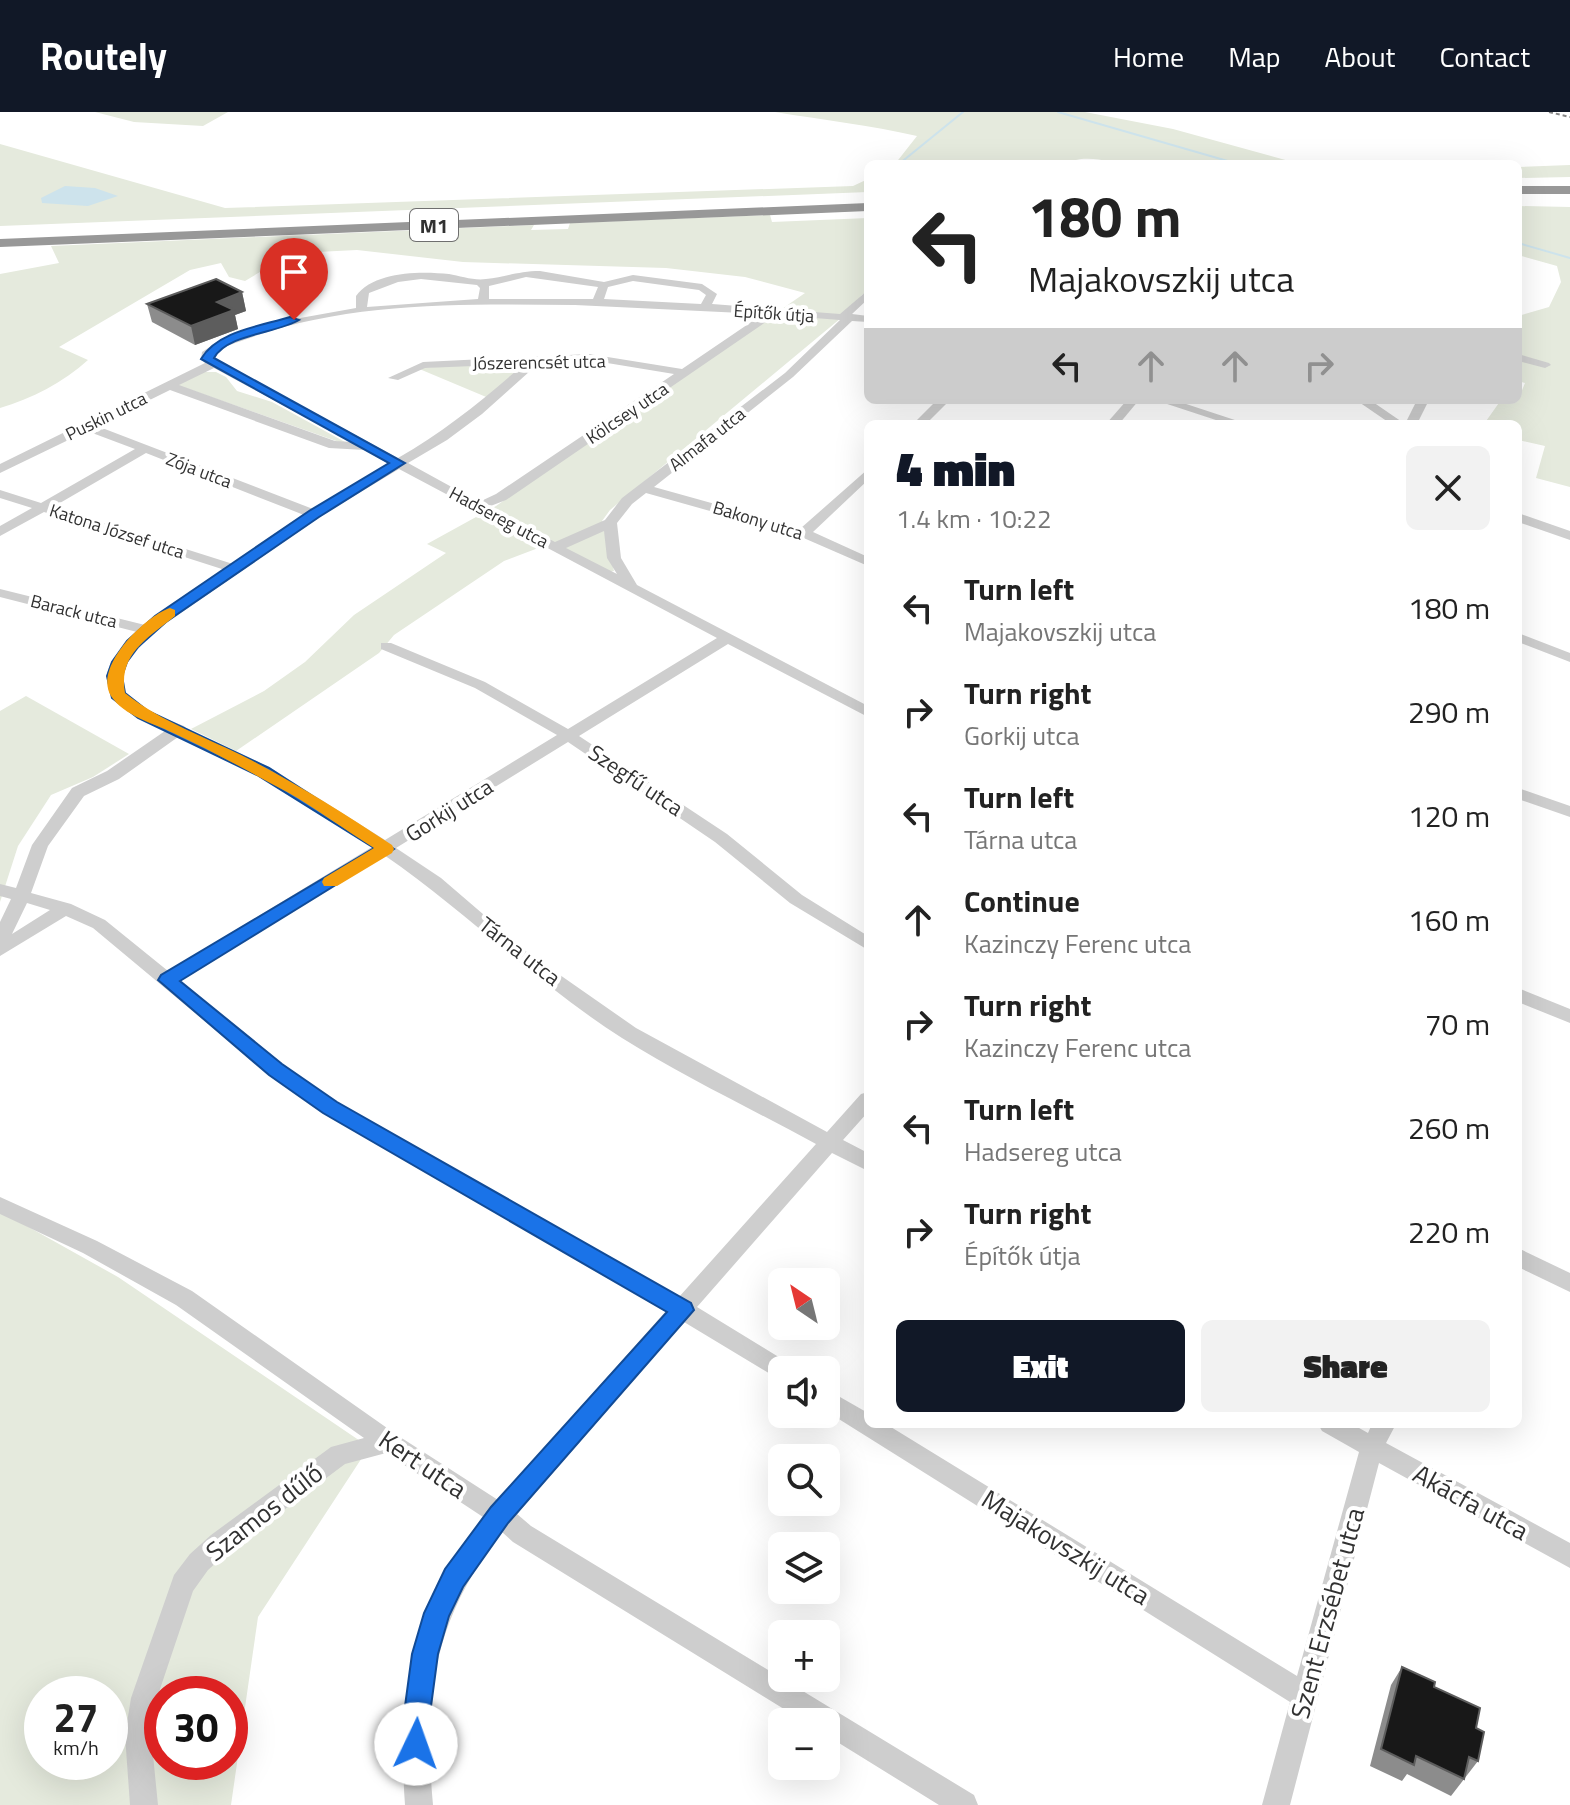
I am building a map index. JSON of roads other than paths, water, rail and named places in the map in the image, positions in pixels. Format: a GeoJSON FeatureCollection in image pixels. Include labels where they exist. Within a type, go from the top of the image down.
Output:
{"type":"FeatureCollection","features":[{"type":"Feature","properties":{"kind":"highway"},"geometry":{"type":"LineString","coordinates":[[1522,188],[1570,187]]}},
{"type":"Feature","properties":{"kind":"highway","name":"M1"},"geometry":{"type":"LineString","coordinates":[[0,240],[864,205]]}},
{"type":"Feature","properties":{"kind":"street","name":"Építők útja"},"geometry":{"type":"LineString","coordinates":[[362,310],[361,296],[365,291],[400,276],[441,276],[484,284],[497,277],[522,273],[603,285],[633,278],[702,287],[712,294],[704,308]]}},
{"type":"Feature","properties":{"kind":"street"},"geometry":{"type":"LineString","coordinates":[[483,302],[484,284]]}},
{"type":"Feature","properties":{"kind":"street"},"geometry":{"type":"LineString","coordinates":[[597,302],[603,285]]}},
{"type":"Feature","properties":{"kind":"street","name":"Almafa utca"},"geometry":{"type":"LineString","coordinates":[[556,547],[610,523],[627,501],[789,375],[864,297]]}},
{"type":"Feature","properties":{"kind":"street","name":"Építők útja"},"geometry":{"type":"LineString","coordinates":[[210,361],[208,352],[269,326],[362,310],[483,302],[597,302],[864,319]]}},
{"type":"Feature","properties":{"kind":"street","name":"Kölcsey utca"},"geometry":{"type":"LineString","coordinates":[[478,507],[501,497],[772,313]]}},
{"type":"Feature","properties":{"kind":"street","name":"Jószerencsét utca"},"geometry":{"type":"LineString","coordinates":[[394,378],[423,365],[589,357],[687,373]]}},
{"type":"Feature","properties":{"kind":"street"},"geometry":{"type":"LineString","coordinates":[[1522,358],[1545,365]]}},
{"type":"Feature","properties":{"kind":"street"},"geometry":{"type":"LineString","coordinates":[[147,630],[314,514],[478,411],[535,360]]}},
{"type":"Feature","properties":{"kind":"street","name":"Puskin utca"},"geometry":{"type":"LineString","coordinates":[[0,469],[210,361]]}},
{"type":"Feature","properties":{"kind":"street","name":"Hadsereg utca"},"geometry":{"type":"LineString","coordinates":[[210,361],[478,507],[864,710]]}},
{"type":"Feature","properties":{"kind":"street","name":"Hadsereg utca"},"geometry":{"type":"LineString","coordinates":[[168,385],[333,445],[366,447]]}},
{"type":"Feature","properties":{"kind":"street"},"geometry":{"type":"LineString","coordinates":[[923,420],[940,404]]}},
{"type":"Feature","properties":{"kind":"street"},"geometry":{"type":"LineString","coordinates":[[1116,420],[1130,404]]}},
{"type":"Feature","properties":{"kind":"street"},"geometry":{"type":"LineString","coordinates":[[1174,404],[1228,420]]}},
{"type":"Feature","properties":{"kind":"street"},"geometry":{"type":"LineString","coordinates":[[1368,404],[1393,420]]}},
{"type":"Feature","properties":{"kind":"street","name":"Zója utca"},"geometry":{"type":"LineString","coordinates":[[84,425],[314,514]]}},
{"type":"Feature","properties":{"kind":"street"},"geometry":{"type":"LineString","coordinates":[[0,532],[144,449]]}},
{"type":"Feature","properties":{"kind":"street"},"geometry":{"type":"LineString","coordinates":[[804,533],[864,480]]}},
{"type":"Feature","properties":{"kind":"street","name":"Bakony utca"},"geometry":{"type":"LineString","coordinates":[[644,488],[804,533],[864,560]]}},
{"type":"Feature","properties":{"kind":"street","name":"Katona József utca"},"geometry":{"type":"LineString","coordinates":[[0,494],[233,568]]}},
{"type":"Feature","properties":{"kind":"street"},"geometry":{"type":"LineString","coordinates":[[1522,518],[1570,536]]}},
{"type":"Feature","properties":{"kind":"street"},"geometry":{"type":"LineString","coordinates":[[610,523],[614,558],[632,589]]}},
{"type":"Feature","properties":{"kind":"street","name":"Barack utca"},"geometry":{"type":"LineString","coordinates":[[0,593],[147,630]]}},
{"type":"Feature","properties":{"kind":"street","name":"Tárna utca"},"geometry":{"type":"LineString","coordinates":[[147,630],[119,662],[114,676],[118,694],[143,715],[179,729],[295,790],[444,889],[521,956],[629,1033],[864,1161]]}},
{"type":"Feature","properties":{"kind":"street","name":"Gorkij utca"},"geometry":{"type":"LineString","coordinates":[[167,980],[729,637]]}},
{"type":"Feature","properties":{"kind":"street"},"geometry":{"type":"LineString","coordinates":[[1522,639],[1570,658]]}},
{"type":"Feature","properties":{"kind":"street","name":"Szegfű utca"},"geometry":{"type":"LineString","coordinates":[[386,646],[480,685],[569,736],[721,838],[796,899],[864,942]]}},
{"type":"Feature","properties":{"kind":"street"},"geometry":{"type":"LineString","coordinates":[[0,940],[22,895],[40,845],[78,792],[113,775],[179,729]]}},
{"type":"Feature","properties":{"kind":"street"},"geometry":{"type":"LineString","coordinates":[[1522,794],[1570,812]]}},
{"type":"Feature","properties":{"kind":"street"},"geometry":{"type":"LineString","coordinates":[[0,890],[65,908],[99,924],[275,1069],[330,1107],[683,1310],[768,1362]]}},
{"type":"Feature","properties":{"kind":"street"},"geometry":{"type":"LineString","coordinates":[[0,950],[65,908]]}},
{"type":"Feature","properties":{"kind":"street"},"geometry":{"type":"LineString","coordinates":[[1522,997],[1570,1016]]}},
{"type":"Feature","properties":{"kind":"street"},"geometry":{"type":"LineString","coordinates":[[421,1800],[416,1721],[425,1654],[437,1613],[454,1578],[500,1515],[864,1104]]}},
{"type":"Feature","properties":{"kind":"street","name":"Kert utca"},"geometry":{"type":"LineString","coordinates":[[0,1205],[90,1247],[184,1298],[389,1442],[500,1515],[522,1534],[964,1805]]}},
{"type":"Feature","properties":{"kind":"street"},"geometry":{"type":"LineString","coordinates":[[1522,1259],[1570,1283]]}},
{"type":"Feature","properties":{"kind":"street","name":"Majakovszkij utca"},"geometry":{"type":"LineString","coordinates":[[840,1408],[864,1423]]}},
{"type":"Feature","properties":{"kind":"street","name":"Majakovszkij utca"},"geometry":{"type":"LineString","coordinates":[[873,1428],[1305,1696]]}},
{"type":"Feature","properties":{"kind":"street"},"geometry":{"type":"LineString","coordinates":[[1337,1428],[1372,1448]]}},
{"type":"Feature","properties":{"kind":"street","name":"Szent Erzsébet utca"},"geometry":{"type":"LineString","coordinates":[[1276,1805],[1372,1448],[1382,1428]]}},
{"type":"Feature","properties":{"kind":"street","name":"Szamos dűlő"},"geometry":{"type":"LineString","coordinates":[[144,1805],[138,1735],[142,1710],[183,1584],[199,1562],[220,1543],[339,1455],[389,1442]]}},
{"type":"Feature","properties":{"kind":"street","name":"Akácfa utca"},"geometry":{"type":"LineString","coordinates":[[1372,1448],[1570,1556]]}},
{"type":"Feature","properties":{"kind":"water"},"geometry":{"type":"Polygon","coordinates":[[[65,186],[95,188],[118,196],[88,206],[42,203],[41,198],[65,186]]]}},
{"type":"Feature","properties":{"kind":"waterway"},"geometry":{"type":"LineString","coordinates":[[904,160],[963,112]]}},
{"type":"Feature","properties":{"kind":"waterway"},"geometry":{"type":"LineString","coordinates":[[1058,112],[1224,160]]}},
{"type":"Feature","properties":{"kind":"waterway"},"geometry":{"type":"LineString","coordinates":[[1522,244],[1570,258]]}},
{"type":"Feature","properties":{"kind":"railway"},"geometry":{"type":"LineString","coordinates":[[1549,112],[1570,117]]}}]}
